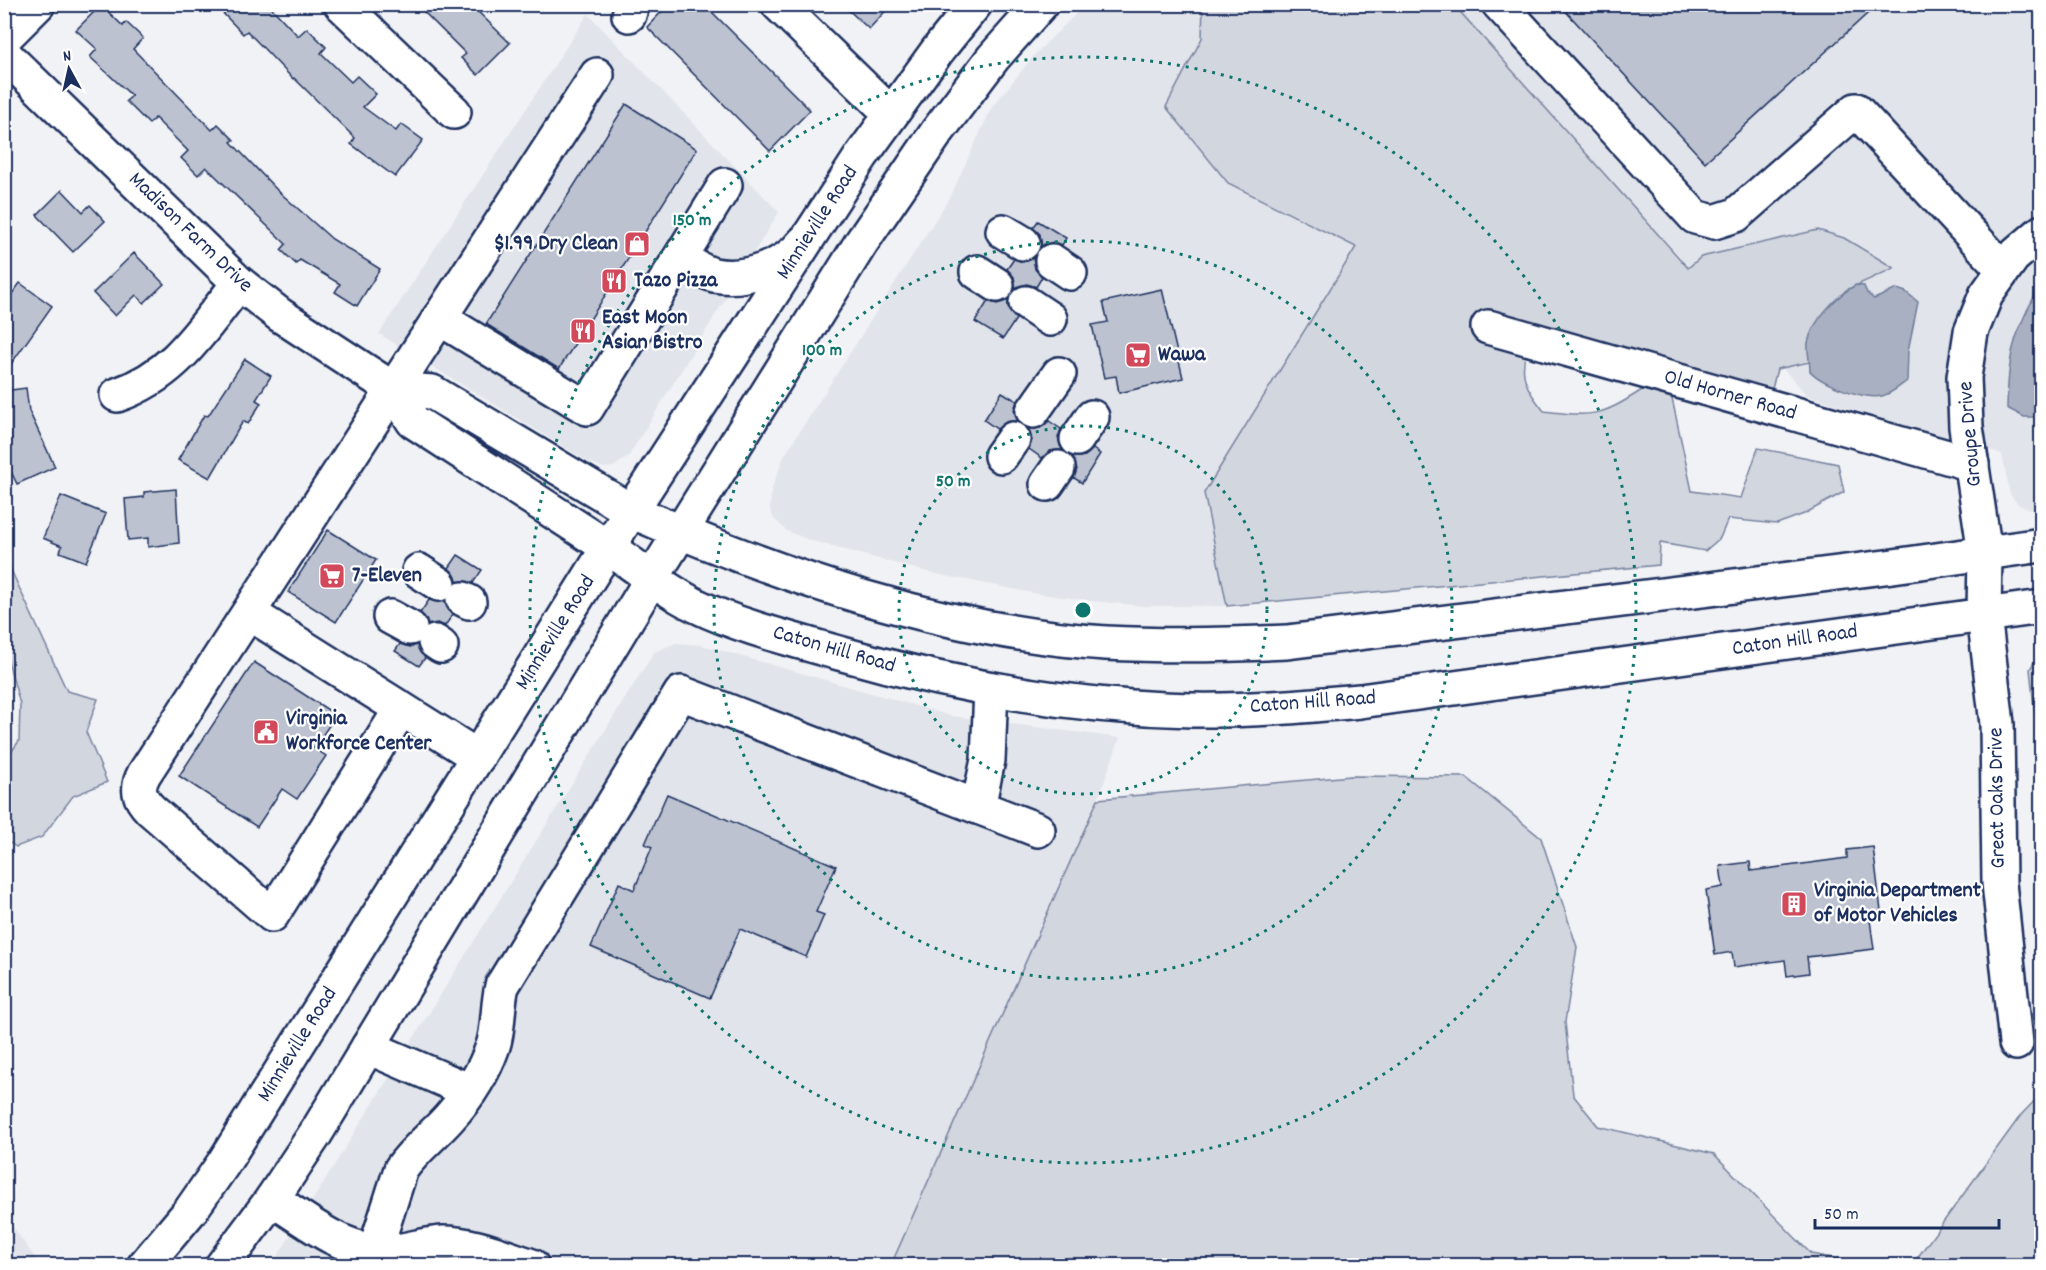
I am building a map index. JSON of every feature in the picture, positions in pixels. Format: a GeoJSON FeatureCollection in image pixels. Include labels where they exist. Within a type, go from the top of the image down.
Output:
{"type":"FeatureCollection","features":[{"type":"Feature","properties":{"kind":"main road"},"geometry":{"type":"LineString","coordinates":[[4,38],[38,4]]}},
{"type":"Feature","properties":{"kind":"main road"},"geometry":{"type":"LineString","coordinates":[[341,4],[454,112]]}},
{"type":"Feature","properties":{"kind":"main road"},"geometry":{"type":"LineString","coordinates":[[778,4],[891,114]]}},
{"type":"Feature","properties":{"kind":"main road","name":"Minnieville Road"},"geometry":{"type":"LineString","coordinates":[[144,1266],[191,1210],[223,1164],[632,511],[814,229],[891,114],[975,4]]}},
{"type":"Feature","properties":{"kind":"main road"},"geometry":{"type":"LineString","coordinates":[[222,1266],[272,1199],[368,1047],[652,578],[896,190],[993,58],[1041,4]]}},
{"type":"Feature","properties":{"kind":"main road"},"geometry":{"type":"LineString","coordinates":[[1499,4],[1695,217],[1714,222],[1736,215],[1856,110],[2003,269]]}},
{"type":"Feature","properties":{"kind":"main road","name":"Madison Farm Drive"},"geometry":{"type":"LineString","coordinates":[[4,54],[239,283],[280,315],[393,389],[414,421],[609,548]]}},
{"type":"Feature","properties":{"kind":"main road"},"geometry":{"type":"LineString","coordinates":[[401,709],[272,915],[152,810],[144,802],[139,788],[144,774],[597,75]]}},
{"type":"Feature","properties":{"kind":"main road"},"geometry":{"type":"LineString","coordinates":[[439,318],[587,408],[725,185]]}},
{"type":"Feature","properties":{"kind":"main road"},"geometry":{"type":"LineString","coordinates":[[680,258],[715,275],[759,272],[792,253],[814,229]]}},
{"type":"Feature","properties":{"kind":"main road","name":"Groupe Drive"},"geometry":{"type":"LineString","coordinates":[[1985,553],[1964,398],[1967,356],[1975,319],[1992,285],[2003,269],[2042,232]]}},
{"type":"Feature","properties":{"kind":"main road"},"geometry":{"type":"LineString","coordinates":[[117,396],[140,387],[162,374],[178,359],[239,283]]}},
{"type":"Feature","properties":{"kind":"main road","name":"Old Horner Road"},"geometry":{"type":"LineString","coordinates":[[1488,327],[1972,464]]}},
{"type":"Feature","properties":{"kind":"main road"},"geometry":{"type":"LineString","coordinates":[[1033,411],[1059,374]]}},
{"type":"Feature","properties":{"kind":"main road","name":"Madison Farm Drive"},"geometry":{"type":"LineString","coordinates":[[393,389],[432,392],[632,511]]}},
{"type":"Feature","properties":{"kind":"main road"},"geometry":{"type":"LineString","coordinates":[[632,511],[680,533],[814,581],[900,607],[977,625],[1105,642],[1204,646],[1287,642],[2042,545]]}},
{"type":"Feature","properties":{"kind":"main road","name":"Caton Hill Road"},"geometry":{"type":"LineString","coordinates":[[609,548],[698,606],[800,642],[889,667],[991,689],[1091,704],[1192,710],[1276,708],[1372,700],[2042,607]]}},
{"type":"Feature","properties":{"kind":"main road","name":"Great Oaks Drive"},"geometry":{"type":"LineString","coordinates":[[1985,553],[1984,615],[1997,724],[1999,883],[2016,1043]]}},
{"type":"Feature","properties":{"kind":"main road"},"geometry":{"type":"LineString","coordinates":[[249,613],[478,757]]}},
{"type":"Feature","properties":{"kind":"main road"},"geometry":{"type":"LineString","coordinates":[[978,807],[988,760],[991,689]]}},
{"type":"Feature","properties":{"kind":"main road"},"geometry":{"type":"LineString","coordinates":[[372,1258],[401,1169],[470,1091],[494,1045],[497,1004],[502,986],[681,693],[1038,830]]}},
{"type":"Feature","properties":{"kind":"main road"},"geometry":{"type":"LineString","coordinates":[[368,1047],[470,1091]]}},
{"type":"Feature","properties":{"kind":"main road"},"geometry":{"type":"LineString","coordinates":[[272,1199],[341,1243],[372,1258],[441,1243],[462,1244],[532,1266]]}},
{"type":"Feature","properties":{"kind":"shaded area"},"geometry":{"type":"Polygon","coordinates":[[[1085,5],[1203,5],[1202,38],[1166,107],[1228,183],[1357,247],[1204,492],[1227,606],[1144,606],[1091,601],[1033,593],[931,573],[809,540],[787,531],[774,519],[770,510],[771,491],[784,456],[950,197],[992,107],[1037,52],[1085,5]]]}},
{"type":"Feature","properties":{"kind":"shaded area"},"geometry":{"type":"Polygon","coordinates":[[[1203,5],[1454,5],[1688,268],[1701,257],[1818,230],[1844,238],[1894,268],[1846,290],[1815,326],[1808,344],[1810,362],[1777,369],[1772,389],[1534,327],[1526,352],[1525,380],[1535,400],[1544,411],[1574,414],[1596,413],[1616,406],[1642,390],[1671,394],[1692,491],[1741,498],[1758,448],[1838,464],[1844,492],[1804,514],[1777,524],[1728,519],[1720,538],[1705,551],[1660,543],[1659,565],[1227,606],[1204,493],[1356,247],[1228,183],[1166,107],[1202,38],[1203,5]]]}},
{"type":"Feature","properties":{"kind":"shaded area"},"geometry":{"type":"Polygon","coordinates":[[[1448,5],[2041,5],[2041,513],[2019,505],[2010,495],[2002,454],[1808,396],[1448,5]]]}},
{"type":"Feature","properties":{"kind":"shaded area"},"geometry":{"type":"Polygon","coordinates":[[[588,14],[779,212],[628,457],[613,467],[604,468],[587,461],[379,334],[588,14]]]}},
{"type":"Feature","properties":{"kind":"shaded area"},"geometry":{"type":"Polygon","coordinates":[[[5,557],[67,691],[98,699],[86,732],[107,782],[73,796],[42,837],[16,847],[4,839],[5,761],[19,741],[20,704],[5,650],[5,557]]]}},
{"type":"Feature","properties":{"kind":"shaded area"},"geometry":{"type":"Polygon","coordinates":[[[676,643],[702,645],[951,716],[1120,738],[1098,799],[891,1265],[268,1266],[279,1254],[654,652],[676,643]]]}},
{"type":"Feature","properties":{"kind":"shaded area"},"geometry":{"type":"Polygon","coordinates":[[[2042,651],[2041,774],[2030,669],[2042,651]]]}},
{"type":"Feature","properties":{"kind":"shaded area"},"geometry":{"type":"Polygon","coordinates":[[[1351,776],[1466,777],[1541,838],[1577,947],[1565,1022],[1573,1095],[1598,1126],[1714,1154],[1811,1254],[1870,1265],[891,1265],[1098,799],[1351,776]]]}},
{"type":"Feature","properties":{"kind":"shaded area"},"geometry":{"type":"Polygon","coordinates":[[[2041,1094],[2041,1265],[1912,1265],[2021,1115],[2041,1094]]]}},
{"type":"Feature","properties":{"kind":"shaded area"},"geometry":{"type":"Polygon","coordinates":[[[4,1214],[38,1262],[40,1265],[5,1265],[4,1214]]]}},
{"type":"Feature","properties":{"kind":"water"},"geometry":{"type":"Polygon","coordinates":[[[1856,285],[1864,286],[1867,293],[1874,299],[1897,289],[1906,292],[1918,302],[1908,351],[1907,381],[1882,396],[1865,396],[1844,390],[1824,381],[1810,371],[1808,343],[1810,335],[1820,318],[1834,302],[1856,285]]]}},
{"type":"Feature","properties":{"kind":"water"},"geometry":{"type":"Polygon","coordinates":[[[2035,295],[2040,296],[2041,301],[2041,417],[2024,417],[2007,408],[2010,362],[2016,337],[2035,295]]]}},
{"type":"Feature","properties":{"kind":"building"},"geometry":{"type":"Polygon","coordinates":[[[214,4],[268,4],[298,36],[307,28],[326,47],[321,53],[351,82],[357,76],[376,94],[363,107],[396,131],[401,124],[423,140],[395,177],[351,144],[355,138],[247,31],[243,34],[214,4]]]}},
{"type":"Feature","properties":{"kind":"building"},"geometry":{"type":"Polygon","coordinates":[[[416,4],[470,4],[510,43],[478,75],[461,58],[466,54],[416,4]]]}},
{"type":"Feature","properties":{"kind":"building"},"geometry":{"type":"Polygon","coordinates":[[[669,4],[704,4],[810,110],[770,151],[647,27],[669,4]]]}},
{"type":"Feature","properties":{"kind":"building"},"geometry":{"type":"Polygon","coordinates":[[[842,4],[892,4],[869,29],[842,4]]]}},
{"type":"Feature","properties":{"kind":"building"},"geometry":{"type":"Polygon","coordinates":[[[1559,4],[1878,4],[1705,162],[1559,4]]]}},
{"type":"Feature","properties":{"kind":"building"},"geometry":{"type":"Polygon","coordinates":[[[101,5],[123,26],[126,22],[143,38],[133,49],[212,130],[218,124],[234,140],[231,142],[277,190],[332,239],[380,269],[357,306],[335,292],[340,284],[300,260],[296,264],[281,250],[286,244],[206,167],[198,175],[181,158],[188,151],[155,118],[149,124],[126,101],[132,96],[90,57],[97,49],[76,30],[101,5]]]}},
{"type":"Feature","properties":{"kind":"building"},"geometry":{"type":"Polygon","coordinates":[[[626,104],[697,149],[559,369],[486,324],[626,104]]]}},
{"type":"Feature","properties":{"kind":"building"},"geometry":{"type":"Polygon","coordinates":[[[62,190],[83,212],[90,205],[105,221],[73,252],[37,215],[62,190]]]}},
{"type":"Feature","properties":{"kind":"building"},"geometry":{"type":"Polygon","coordinates":[[[1038,221],[1066,238],[1062,245],[1053,242],[1041,247],[1040,234],[1033,228],[1038,221]]]}},
{"type":"Feature","properties":{"kind":"building"},"geometry":{"type":"Polygon","coordinates":[[[134,253],[164,284],[144,303],[136,295],[115,316],[93,293],[134,253]]]}},
{"type":"Feature","properties":{"kind":"building"},"geometry":{"type":"Polygon","coordinates":[[[1034,258],[1035,269],[1042,277],[1036,287],[1027,284],[1015,288],[1014,277],[1007,269],[1014,259],[1023,262],[1034,258]]]}},
{"type":"Feature","properties":{"kind":"building"},"geometry":{"type":"Polygon","coordinates":[[[20,283],[52,306],[4,374],[4,305],[20,283]]]}},
{"type":"Feature","properties":{"kind":"building","name":"Wawa"},"geometry":{"type":"Polygon","coordinates":[[[1162,289],[1183,378],[1119,393],[1116,376],[1104,378],[1092,325],[1108,322],[1103,302],[1162,289]]]}},
{"type":"Feature","properties":{"kind":"building"},"geometry":{"type":"Polygon","coordinates":[[[1008,300],[1009,311],[1016,319],[1003,339],[975,322],[988,301],[997,304],[1008,300]]]}},
{"type":"Feature","properties":{"kind":"building"},"geometry":{"type":"Polygon","coordinates":[[[245,359],[271,376],[256,400],[261,403],[248,424],[243,421],[210,478],[178,460],[204,415],[208,416],[245,359]]]}},
{"type":"Feature","properties":{"kind":"building"},"geometry":{"type":"Polygon","coordinates":[[[26,388],[29,411],[55,467],[17,484],[4,457],[4,391],[26,388]]]}},
{"type":"Feature","properties":{"kind":"building"},"geometry":{"type":"Polygon","coordinates":[[[1002,392],[1017,401],[1014,410],[1018,421],[1006,422],[997,429],[984,420],[1002,392]]]}},
{"type":"Feature","properties":{"kind":"building"},"geometry":{"type":"Polygon","coordinates":[[[1049,421],[1061,429],[1058,438],[1063,450],[1050,451],[1042,458],[1029,449],[1032,440],[1028,429],[1040,428],[1049,421]]]}},
{"type":"Feature","properties":{"kind":"building"},"geometry":{"type":"Polygon","coordinates":[[[1093,449],[1100,454],[1082,483],[1074,478],[1077,469],[1072,457],[1085,456],[1093,449]]]}},
{"type":"Feature","properties":{"kind":"building"},"geometry":{"type":"Polygon","coordinates":[[[176,489],[179,543],[148,547],[148,538],[128,540],[125,499],[144,497],[144,492],[176,489]]]}},
{"type":"Feature","properties":{"kind":"building"},"geometry":{"type":"Polygon","coordinates":[[[61,496],[106,514],[86,562],[60,552],[62,546],[43,538],[61,496]]]}},
{"type":"Feature","properties":{"kind":"building","name":"7-Eleven"},"geometry":{"type":"Polygon","coordinates":[[[328,530],[376,560],[336,622],[288,592],[328,530]]]}},
{"type":"Feature","properties":{"kind":"building"},"geometry":{"type":"Polygon","coordinates":[[[458,555],[482,570],[473,583],[457,582],[449,568],[458,555]]]}},
{"type":"Feature","properties":{"kind":"building"},"geometry":{"type":"Polygon","coordinates":[[[429,600],[445,601],[453,614],[445,626],[437,623],[428,625],[420,613],[429,600]]]}},
{"type":"Feature","properties":{"kind":"building"},"geometry":{"type":"Polygon","coordinates":[[[400,644],[410,647],[417,645],[425,658],[419,666],[395,651],[400,644]]]}},
{"type":"Feature","properties":{"kind":"building","name":"Virginia Workforce Center"},"geometry":{"type":"Polygon","coordinates":[[[254,662],[336,715],[314,748],[326,756],[297,799],[282,789],[257,827],[179,776],[254,662]]]}},
{"type":"Feature","properties":{"kind":"building"},"geometry":{"type":"Polygon","coordinates":[[[667,794],[836,866],[816,912],[824,915],[806,957],[740,929],[710,998],[591,947],[619,883],[634,890],[652,847],[645,844],[667,794]]]}},
{"type":"Feature","properties":{"kind":"building","name":"Virginia Department of Motor Vehicles"},"geometry":{"type":"Polygon","coordinates":[[[1873,847],[1882,919],[1870,920],[1874,949],[1807,957],[1809,973],[1787,976],[1785,960],[1734,967],[1732,952],[1715,955],[1706,890],[1723,887],[1720,866],[1750,862],[1751,871],[1847,858],[1847,850],[1873,847]]]}},
{"type":"Feature","properties":{"kind":"place","name":"$1.99 Dry Clean"},"geometry":{"type":"Point","coordinates":[637,244]}},
{"type":"Feature","properties":{"kind":"place","name":"Tazo Pizza"},"geometry":{"type":"Point","coordinates":[614,281]}},
{"type":"Feature","properties":{"kind":"place","name":"East Moon Asian Bistro"},"geometry":{"type":"Point","coordinates":[583,331]}},
{"type":"Feature","properties":{"kind":"place","name":"Wawa"},"geometry":{"type":"Point","coordinates":[1138,355]}},
{"type":"Feature","properties":{"kind":"place","name":"7-Eleven"},"geometry":{"type":"Point","coordinates":[332,576]}},
{"type":"Feature","properties":{"kind":"place","name":"Virginia Workforce Center"},"geometry":{"type":"Point","coordinates":[266,732]}},
{"type":"Feature","properties":{"kind":"place","name":"Virginia Department of Motor Vehicles"},"geometry":{"type":"Point","coordinates":[1794,904]}}]}
